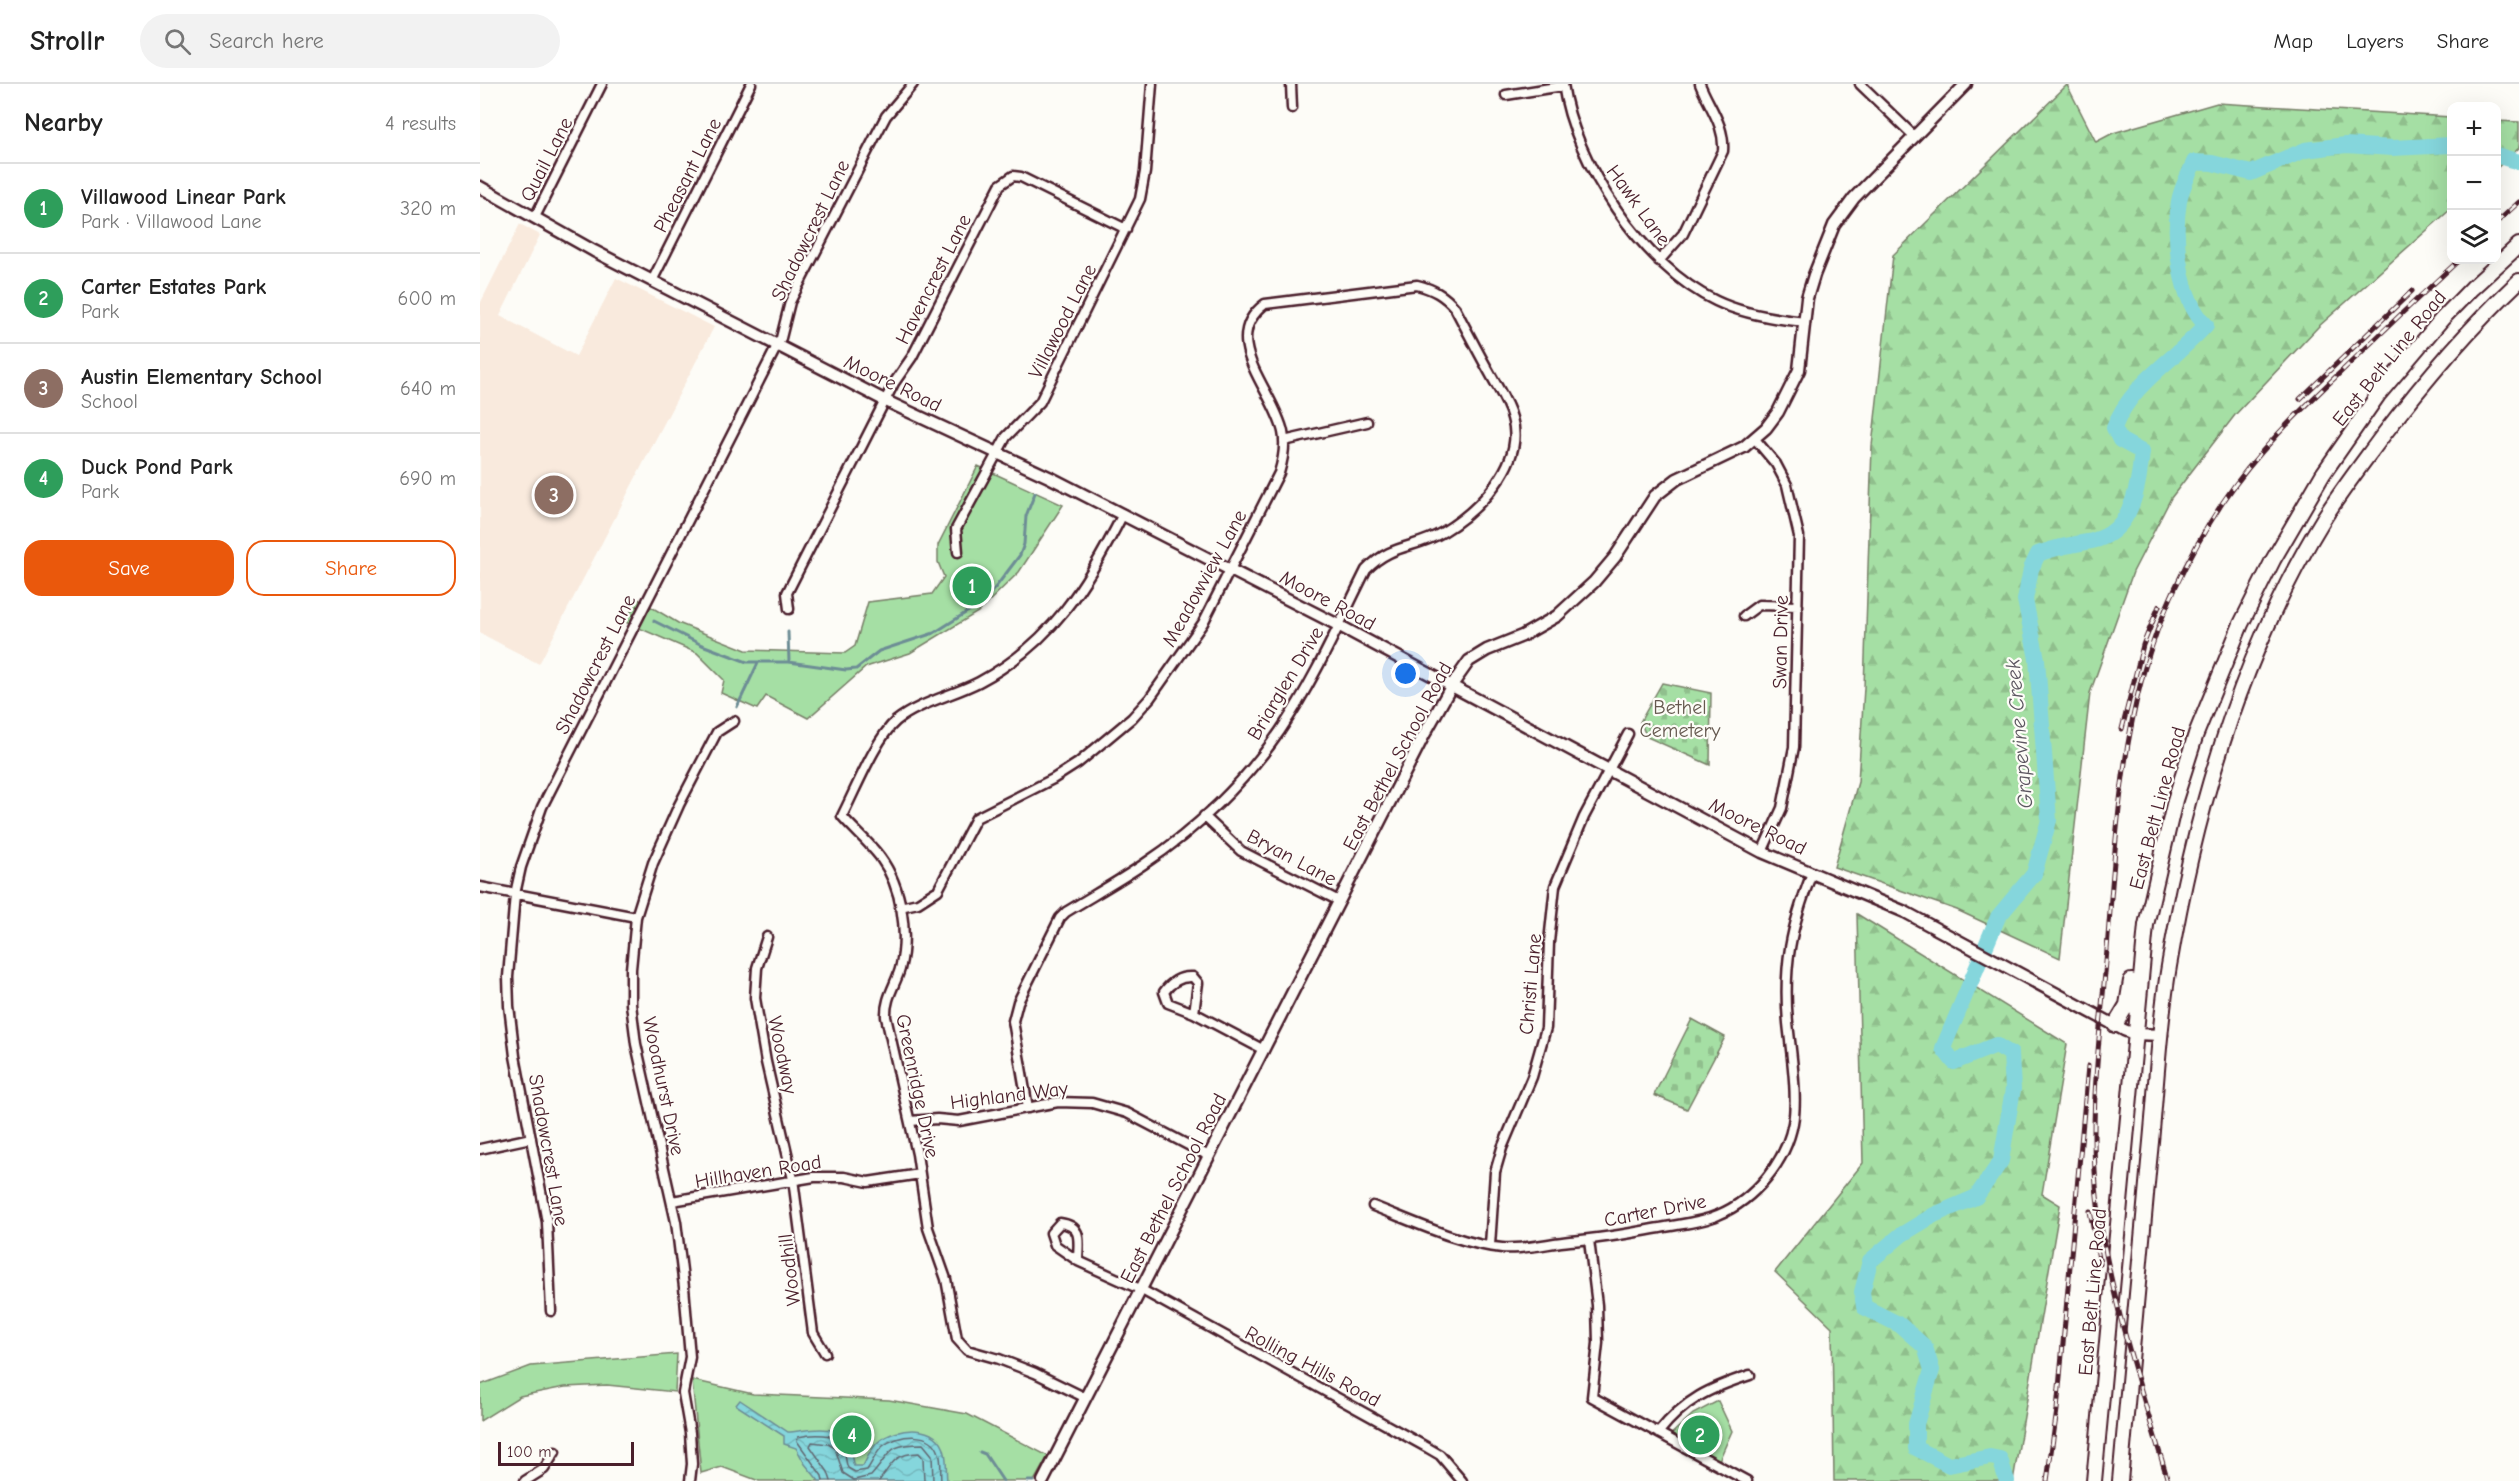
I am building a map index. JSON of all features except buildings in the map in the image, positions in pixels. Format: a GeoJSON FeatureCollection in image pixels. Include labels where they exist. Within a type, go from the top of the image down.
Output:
{"type":"FeatureCollection","features":[{"type":"Feature","properties":{"kind":"main road","name":"East Belt Line Road"},"geometry":{"type":"LineString","coordinates":[[2094,1481],[2146,925],[2175,800],[2196,734],[2241,624],[2273,560],[2323,474],[2378,395],[2464,296],[2519,245]]}},
{"type":"Feature","properties":{"kind":"main road"},"geometry":{"type":"LineString","coordinates":[[2120,1481],[2168,970],[2184,883],[2207,791],[2252,660],[2280,600],[2323,520],[2347,483],[2426,379],[2487,311],[2519,281]]}},
{"type":"Feature","properties":{"kind":"main road"},"geometry":{"type":"LineString","coordinates":[[2303,509],[2323,520]]}},
{"type":"Feature","properties":{"kind":"main road"},"geometry":{"type":"LineString","coordinates":[[2115,1025],[2127,1005],[2135,953],[2146,925]]}},
{"type":"Feature","properties":{"kind":"street","name":"Quail Lane"},"geometry":{"type":"LineString","coordinates":[[535,217],[602,84]]}},
{"type":"Feature","properties":{"kind":"street","name":"Pheasant Lane"},"geometry":{"type":"LineString","coordinates":[[652,281],[751,84]]}},
{"type":"Feature","properties":{"kind":"street","name":"Shadowcrest Lane"},"geometry":{"type":"LineString","coordinates":[[552,1311],[547,1222],[515,1056],[509,1006],[510,932],[521,867],[542,807],[777,345],[790,302],[886,116],[913,84]]}},
{"type":"Feature","properties":{"kind":"street","name":"Villawood Lane"},"geometry":{"type":"LineString","coordinates":[[958,552],[956,529],[1012,430],[1040,402],[1140,199],[1145,172],[1151,84]]}},
{"type":"Feature","properties":{"kind":"street"},"geometry":{"type":"LineString","coordinates":[[1291,84],[1292,108]]}},
{"type":"Feature","properties":{"kind":"street"},"geometry":{"type":"LineString","coordinates":[[1659,261],[1683,234],[1723,151],[1724,137],[1720,122],[1700,84]]}},
{"type":"Feature","properties":{"kind":"street"},"geometry":{"type":"LineString","coordinates":[[1860,84],[1914,136]]}},
{"type":"Feature","properties":{"kind":"street","name":"East Bethel School Road"},"geometry":{"type":"LineString","coordinates":[[1043,1481],[1452,685],[1469,661],[1542,625],[1574,602],[1615,556],[1655,496],[1677,479],[1744,447],[1755,439],[1779,412],[1799,370],[1807,298],[1834,225],[1854,198],[1966,84]]}},
{"type":"Feature","properties":{"kind":"street"},"geometry":{"type":"LineString","coordinates":[[1506,95],[1563,85]]}},
{"type":"Feature","properties":{"kind":"street","name":"Hawk Lane"},"geometry":{"type":"LineString","coordinates":[[1563,85],[1568,112],[1583,151],[1600,183],[1648,250],[1659,261],[1677,277],[1716,302],[1776,319],[1804,322]]}},
{"type":"Feature","properties":{"kind":"street","name":"Havencrest Lane"},"geometry":{"type":"LineString","coordinates":[[789,609],[787,593],[1000,185],[1013,176],[1021,177],[1126,229]]}},
{"type":"Feature","properties":{"kind":"street","name":"Moore Road"},"geometry":{"type":"LineString","coordinates":[[480,187],[652,281],[777,345],[1123,514],[1338,625],[1762,852],[1905,912],[2134,1034],[2162,1035]]}},
{"type":"Feature","properties":{"kind":"street","name":"Meadowview Lane"},"geometry":{"type":"LineString","coordinates":[[900,907],[918,903],[938,890],[976,818],[1053,779],[1078,763],[1132,718],[1184,653],[1203,623],[1279,473],[1283,460],[1283,431],[1246,346],[1245,327],[1254,312],[1265,304],[1417,285]]}},
{"type":"Feature","properties":{"kind":"street","name":"Briarglen Drive"},"geometry":{"type":"LineString","coordinates":[[1028,1108],[1013,1021],[1018,1002],[1060,918],[1066,912],[1145,864],[1204,816],[1237,783],[1279,732],[1366,570],[1391,550],[1443,532],[1474,510],[1491,491],[1513,449],[1513,418],[1455,308],[1440,293],[1417,285]]}},
{"type":"Feature","properties":{"kind":"street"},"geometry":{"type":"LineString","coordinates":[[1284,441],[1367,422]]}},
{"type":"Feature","properties":{"kind":"street","name":"Swan Drive"},"geometry":{"type":"LineString","coordinates":[[1755,439],[1776,464],[1787,485],[1794,505],[1799,536],[1794,747],[1782,808],[1762,852]]}},
{"type":"Feature","properties":{"kind":"street","name":"Greenridge Drive"},"geometry":{"type":"LineString","coordinates":[[1086,1398],[1035,1373],[967,1350],[957,1340],[946,1279],[928,1228],[910,1121],[886,1017],[885,1005],[900,968],[904,935],[900,907],[891,877],[880,857],[842,816],[883,737],[895,722],[907,714],[980,681],[1013,660],[1034,643],[1075,599],[1096,568],[1123,514]]}},
{"type":"Feature","properties":{"kind":"street"},"geometry":{"type":"LineString","coordinates":[[1744,616],[1759,605],[1798,606]]}},
{"type":"Feature","properties":{"kind":"street","name":"Woodhurst Drive"},"geometry":{"type":"LineString","coordinates":[[690,1481],[691,1444],[683,1393],[690,1357],[679,1244],[672,1201],[636,1044],[631,1004],[632,960],[636,917],[652,862],[717,732],[734,721]]}},
{"type":"Feature","properties":{"kind":"street","name":"Christi Lane"},"geometry":{"type":"LineString","coordinates":[[1490,1245],[1495,1172],[1502,1148],[1532,1077],[1546,1028],[1549,942],[1555,886],[1579,828],[1608,768],[1628,734]]}},
{"type":"Feature","properties":{"kind":"street","name":"Bryan Lane"},"geometry":{"type":"LineString","coordinates":[[1204,816],[1241,850],[1339,901]]}},
{"type":"Feature","properties":{"kind":"street","name":"Carter Drive"},"geometry":{"type":"LineString","coordinates":[[1373,1206],[1447,1234],[1503,1248],[1589,1240],[1694,1222],[1718,1215],[1741,1202],[1771,1172],[1784,1149],[1793,1123],[1793,1070],[1786,972],[1788,950],[1799,906],[1812,873]]}},
{"type":"Feature","properties":{"kind":"street"},"geometry":{"type":"LineString","coordinates":[[480,887],[636,917]]}},
{"type":"Feature","properties":{"kind":"street","name":"Woodway"},"geometry":{"type":"LineString","coordinates":[[767,937],[757,968],[755,998],[766,1062],[793,1179]]}},
{"type":"Feature","properties":{"kind":"street"},"geometry":{"type":"LineString","coordinates":[[1194,1013],[1197,980],[1190,976],[1181,978],[1167,987],[1164,998],[1168,1003],[1194,1013],[1264,1050]]}},
{"type":"Feature","properties":{"kind":"street","name":"Highland Way"},"geometry":{"type":"LineString","coordinates":[[910,1121],[937,1119],[959,1121],[1058,1102],[1092,1103],[1113,1108],[1209,1156]]}},
{"type":"Feature","properties":{"kind":"street"},"geometry":{"type":"LineString","coordinates":[[480,1149],[531,1138]]}},
{"type":"Feature","properties":{"kind":"street","name":"Hillhaven Road"},"geometry":{"type":"LineString","coordinates":[[672,1201],[793,1179],[831,1176],[868,1182],[920,1174]]}},
{"type":"Feature","properties":{"kind":"street","name":"Woodhill"},"geometry":{"type":"LineString","coordinates":[[793,1179],[813,1333],[825,1353]]}},
{"type":"Feature","properties":{"kind":"street","name":"Rolling Hills Road"},"geometry":{"type":"LineString","coordinates":[[1078,1261],[1079,1237],[1076,1229],[1070,1224],[1060,1223],[1054,1228],[1052,1238],[1055,1245],[1078,1261],[1142,1290],[1428,1448],[1440,1455],[1462,1481]]}},
{"type":"Feature","properties":{"kind":"street"},"geometry":{"type":"LineString","coordinates":[[1589,1240],[1597,1305],[1598,1343],[1593,1397],[1747,1481]]}},
{"type":"Feature","properties":{"kind":"street"},"geometry":{"type":"LineString","coordinates":[[1658,1433],[1670,1418],[1694,1398],[1715,1387],[1750,1375]]}},
{"type":"Feature","properties":{"kind":"street"},"geometry":{"type":"LineString","coordinates":[[525,1481],[544,1469],[555,1452]]}},
{"type":"Feature","properties":{"kind":"shaded area"},"geometry":{"type":"Polygon","coordinates":[[[520,224],[540,235],[500,316],[576,356],[616,278],[714,327],[539,664],[480,633],[480,304],[520,224]]]}},
{"type":"Feature","properties":{"kind":"green space"},"geometry":{"type":"Polygon","coordinates":[[[2067,85],[2096,142],[2113,133],[2217,103],[2447,117],[2447,212],[2318,327],[2235,415],[2171,498],[2133,572],[2090,693],[2060,958],[1957,910],[1834,867],[1858,782],[1864,688],[1872,446],[1893,255],[2067,85]]]}},
{"type":"Feature","properties":{"kind":"green space"},"geometry":{"type":"Polygon","coordinates":[[[2501,121],[2519,122],[2519,148],[2501,164],[2501,121]]]}},
{"type":"Feature","properties":{"kind":"green space"},"geometry":{"type":"Polygon","coordinates":[[[978,466],[1063,505],[1019,572],[978,612],[910,653],[866,667],[808,718],[766,696],[757,709],[721,693],[724,680],[697,653],[625,622],[638,599],[678,623],[746,650],[845,653],[855,646],[868,602],[932,594],[944,577],[938,562],[938,545],[978,466]]]}},
{"type":"Feature","properties":{"kind":"green space","name":"Bethel Cemetery"},"geometry":{"type":"Polygon","coordinates":[[[1662,683],[1711,693],[1710,765],[1647,737],[1640,722],[1662,683]]]}},
{"type":"Feature","properties":{"kind":"green space"},"geometry":{"type":"Polygon","coordinates":[[[1857,914],[2067,1044],[2042,1194],[2060,1205],[2013,1481],[1834,1481],[1832,1327],[1775,1272],[1863,1163],[1857,914]]]}},
{"type":"Feature","properties":{"kind":"green space"},"geometry":{"type":"Polygon","coordinates":[[[1692,1019],[1725,1037],[1687,1109],[1654,1095],[1692,1019]]]}},
{"type":"Feature","properties":{"kind":"green space"},"geometry":{"type":"Polygon","coordinates":[[[677,1354],[675,1392],[607,1385],[565,1387],[520,1396],[480,1421],[480,1385],[531,1366],[677,1354]]]}},
{"type":"Feature","properties":{"kind":"green space"},"geometry":{"type":"Polygon","coordinates":[[[692,1380],[753,1394],[889,1400],[967,1414],[1048,1456],[1034,1481],[759,1481],[722,1467],[701,1473],[692,1380]]]}},
{"type":"Feature","properties":{"kind":"green space"},"geometry":{"type":"Polygon","coordinates":[[[1718,1401],[1732,1431],[1717,1465],[1667,1438],[1693,1414],[1718,1401]]]}},
{"type":"Feature","properties":{"kind":"water"},"geometry":{"type":"Polygon","coordinates":[[[740,1400],[788,1432],[821,1429],[837,1432],[848,1444],[854,1466],[863,1466],[874,1447],[886,1437],[906,1431],[926,1432],[935,1436],[941,1443],[946,1456],[947,1481],[819,1481],[796,1448],[784,1444],[784,1436],[736,1405],[740,1400]]]}},
{"type":"Feature","properties":{"kind":"waterway","name":"Grapevine Creek"},"geometry":{"type":"LineString","coordinates":[[2007,1481],[2000,1459],[1990,1457],[1949,1465],[1916,1448],[1916,1424],[1932,1370],[1925,1347],[1900,1325],[1864,1307],[1862,1292],[1870,1261],[1901,1235],[1934,1215],[1976,1197],[2001,1161],[2013,1089],[2011,1054],[1996,1045],[1954,1062],[1943,1048],[1998,917],[2034,874],[2049,820],[2037,659],[2025,600],[2031,569],[2038,554],[2106,536],[2125,518],[2135,493],[2142,452],[2120,440],[2114,428],[2121,412],[2142,385],[2206,325],[2197,314],[2184,284],[2178,249],[2179,201],[2194,162],[2212,163],[2251,173],[2305,150],[2346,145],[2392,148],[2447,145]]}},
{"type":"Feature","properties":{"kind":"waterway","name":"Grapevine Creek"},"geometry":{"type":"LineString","coordinates":[[2499,156],[2519,162]]}},
{"type":"Feature","properties":{"kind":"waterway"},"geometry":{"type":"LineString","coordinates":[[654,621],[702,645],[747,662],[789,662],[846,670],[856,669],[879,651],[934,633],[978,605],[995,588],[1020,555],[1024,544],[1026,516],[1035,493]]}},
{"type":"Feature","properties":{"kind":"waterway"},"geometry":{"type":"LineString","coordinates":[[788,632],[789,662]]}},
{"type":"Feature","properties":{"kind":"waterway"},"geometry":{"type":"LineString","coordinates":[[737,707],[758,663]]}},
{"type":"Feature","properties":{"kind":"waterway"},"geometry":{"type":"LineString","coordinates":[[980,1452],[985,1454],[1003,1481]]}},
{"type":"Feature","properties":{"kind":"waterway"},"geometry":{"type":"LineString","coordinates":[[1028,1481],[1033,1481]]}},
{"type":"Feature","properties":{"kind":"railway"},"geometry":{"type":"LineString","coordinates":[[2501,218],[2519,202]]}},
{"type":"Feature","properties":{"kind":"railway"},"geometry":{"type":"LineString","coordinates":[[2168,1481],[2110,1275],[2098,1205],[2094,1144],[2096,1084],[2122,781],[2143,674],[2158,629],[2187,563],[2210,522],[2236,483],[2297,415],[2455,264]]}},
{"type":"Feature","properties":{"kind":"railway"},"geometry":{"type":"LineString","coordinates":[[2300,399],[2412,291]]}},
{"type":"Feature","properties":{"kind":"railway"},"geometry":{"type":"LineString","coordinates":[[2122,729],[2143,645],[2159,606]]}},
{"type":"Feature","properties":{"kind":"railway"},"geometry":{"type":"LineString","coordinates":[[2047,1481],[2057,1410],[2088,1066]]}},
{"type":"Feature","properties":{"kind":"railway"},"geometry":{"type":"LineString","coordinates":[[2090,1211],[2100,1264]]}},
{"type":"Feature","properties":{"kind":"place","name":"Austin Elementary School"},"geometry":{"type":"Point","coordinates":[554,495]}},
{"type":"Feature","properties":{"kind":"place","name":"Villawood Linear Park"},"geometry":{"type":"Point","coordinates":[972,586]}},
{"type":"Feature","properties":{"kind":"place","name":"Duck Pond Park"},"geometry":{"type":"Point","coordinates":[852,1435]}},
{"type":"Feature","properties":{"kind":"place","name":"Carter Estates Park"},"geometry":{"type":"Point","coordinates":[1700,1435]}}]}
